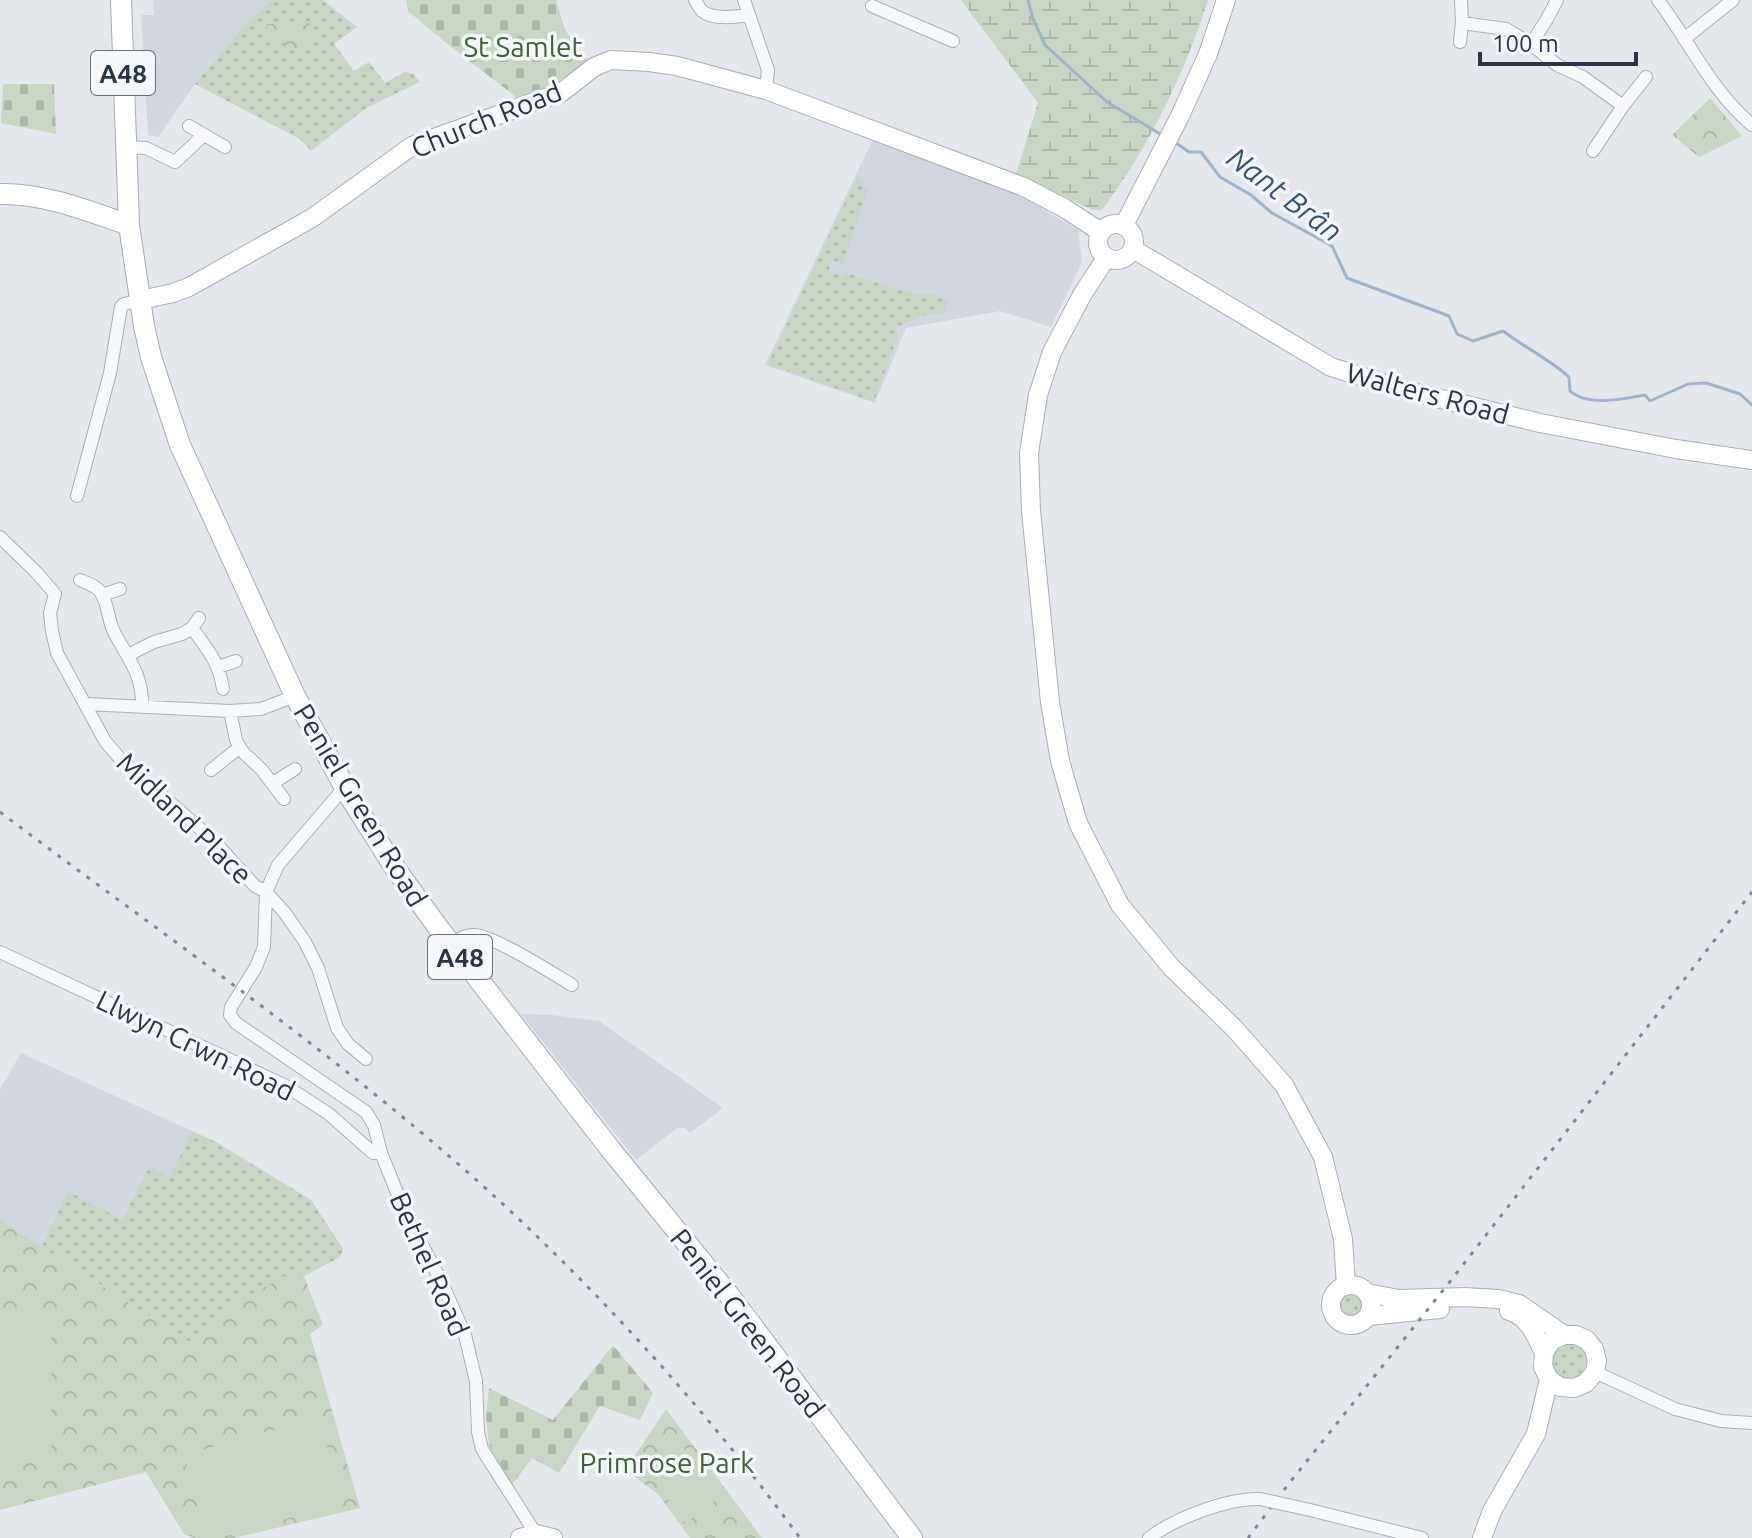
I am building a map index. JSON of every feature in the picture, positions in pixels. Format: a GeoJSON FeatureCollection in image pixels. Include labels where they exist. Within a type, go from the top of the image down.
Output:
{"type":"FeatureCollection","features":[{"type":"Feature","properties":{"kind":"main road","name":"A48"},"geometry":{"type":"LineString","coordinates":[[121,0],[129,225]]}},
{"type":"Feature","properties":{"kind":"main road"},"geometry":{"type":"LineString","coordinates":[[1124,225],[1180,116],[1208,54],[1226,0]]}},
{"type":"Feature","properties":{"kind":"main road","name":"Church Road"},"geometry":{"type":"LineString","coordinates":[[141,300],[189,287],[312,218],[412,146],[562,92],[594,67],[611,60],[677,66],[766,90]]}},
{"type":"Feature","properties":{"kind":"main road"},"geometry":{"type":"LineString","coordinates":[[766,90],[1024,187],[1101,232]]}},
{"type":"Feature","properties":{"kind":"main road"},"geometry":{"type":"LineString","coordinates":[[97,215],[123,191],[127,168]]}},
{"type":"Feature","properties":{"kind":"main road"},"geometry":{"type":"LineString","coordinates":[[0,194],[28,196],[129,225]]}},
{"type":"Feature","properties":{"kind":"main road"},"geometry":{"type":"LineString","coordinates":[[1111,224],[1124,225],[1133,235],[1130,254],[1119,261],[1106,258],[1098,246],[1101,232],[1111,224]]}},
{"type":"Feature","properties":{"kind":"main road","name":"Peniel Green Road"},"geometry":{"type":"LineString","coordinates":[[129,225],[151,357],[180,445],[295,696],[344,788],[395,868],[451,945],[729,1295],[912,1538]]}},
{"type":"Feature","properties":{"kind":"main road","name":"Walters Road"},"geometry":{"type":"LineString","coordinates":[[1133,249],[1331,367],[1408,391],[1540,423],[1752,460]]}},
{"type":"Feature","properties":{"kind":"main road"},"geometry":{"type":"LineString","coordinates":[[1106,258],[1052,352],[1038,395],[1029,453],[1031,511],[1048,687],[1060,761],[1078,823],[1120,905],[1171,967],[1235,1029],[1284,1085],[1323,1157],[1343,1239],[1346,1286]]}},
{"type":"Feature","properties":{"kind":"main road"},"geometry":{"type":"LineString","coordinates":[[1346,1286],[1360,1287],[1371,1303],[1368,1316],[1351,1325],[1334,1316],[1331,1304],[1336,1293],[1346,1286]]}},
{"type":"Feature","properties":{"kind":"main road"},"geometry":{"type":"LineString","coordinates":[[1367,1293],[1399,1299],[1498,1299],[1519,1304],[1564,1335]]}},
{"type":"Feature","properties":{"kind":"main road"},"geometry":{"type":"LineString","coordinates":[[1368,1316],[1466,1305],[1499,1308],[1517,1313],[1534,1330],[1544,1353]]}},
{"type":"Feature","properties":{"kind":"main road"},"geometry":{"type":"LineString","coordinates":[[1564,1335],[1576,1335],[1587,1340],[1594,1349],[1597,1361],[1595,1372],[1586,1383],[1574,1388],[1560,1387],[1549,1379],[1543,1367],[1544,1353],[1551,1341],[1564,1335]]}},
{"type":"Feature","properties":{"kind":"main road"},"geometry":{"type":"LineString","coordinates":[[1482,1538],[1492,1511],[1536,1434],[1549,1379]]}},
{"type":"Feature","properties":{"kind":"street"},"geometry":{"type":"LineString","coordinates":[[695,0],[701,11],[709,15],[748,15]]}},
{"type":"Feature","properties":{"kind":"street"},"geometry":{"type":"LineString","coordinates":[[744,0],[768,70],[766,90]]}},
{"type":"Feature","properties":{"kind":"street"},"geometry":{"type":"LineString","coordinates":[[1460,42],[1461,0]]}},
{"type":"Feature","properties":{"kind":"street"},"geometry":{"type":"LineString","coordinates":[[1531,44],[1557,0]]}},
{"type":"Feature","properties":{"kind":"street"},"geometry":{"type":"LineString","coordinates":[[1658,0],[1714,83],[1752,125]]}},
{"type":"Feature","properties":{"kind":"street"},"geometry":{"type":"LineString","coordinates":[[1684,39],[1733,0]]}},
{"type":"Feature","properties":{"kind":"street"},"geometry":{"type":"LineString","coordinates":[[872,6],[891,6],[953,41]]}},
{"type":"Feature","properties":{"kind":"street"},"geometry":{"type":"LineString","coordinates":[[1462,23],[1506,29],[1623,106]]}},
{"type":"Feature","properties":{"kind":"street"},"geometry":{"type":"LineString","coordinates":[[1593,151],[1646,77]]}},
{"type":"Feature","properties":{"kind":"street"},"geometry":{"type":"LineString","coordinates":[[189,126],[225,147]]}},
{"type":"Feature","properties":{"kind":"street"},"geometry":{"type":"LineString","coordinates":[[126,147],[146,148],[175,162],[204,135]]}},
{"type":"Feature","properties":{"kind":"street"},"geometry":{"type":"LineString","coordinates":[[77,496],[110,373],[121,307],[141,300]]}},
{"type":"Feature","properties":{"kind":"street","name":"Midland Place"},"geometry":{"type":"LineString","coordinates":[[0,537],[55,594],[50,613],[57,653],[105,741],[122,761],[212,839],[285,913],[318,968],[337,1028],[348,1044],[366,1059]]}},
{"type":"Feature","properties":{"kind":"street"},"geometry":{"type":"LineString","coordinates":[[80,580],[94,586],[102,595],[113,629],[139,677],[143,690],[142,707]]}},
{"type":"Feature","properties":{"kind":"street"},"geometry":{"type":"LineString","coordinates":[[102,595],[120,589]]}},
{"type":"Feature","properties":{"kind":"street"},"geometry":{"type":"LineString","coordinates":[[128,655],[195,623],[218,667],[223,689]]}},
{"type":"Feature","properties":{"kind":"street"},"geometry":{"type":"LineString","coordinates":[[218,667],[236,661]]}},
{"type":"Feature","properties":{"kind":"street"},"geometry":{"type":"LineString","coordinates":[[86,704],[230,711],[261,709],[295,696]]}},
{"type":"Feature","properties":{"kind":"street"},"geometry":{"type":"LineString","coordinates":[[230,711],[242,751],[284,799]]}},
{"type":"Feature","properties":{"kind":"street"},"geometry":{"type":"LineString","coordinates":[[211,770],[240,747]]}},
{"type":"Feature","properties":{"kind":"street"},"geometry":{"type":"LineString","coordinates":[[273,783],[295,769]]}},
{"type":"Feature","properties":{"kind":"street"},"geometry":{"type":"LineString","coordinates":[[266,892],[278,865],[344,788]]}},
{"type":"Feature","properties":{"kind":"street","name":"Bethel Road"},"geometry":{"type":"LineString","coordinates":[[266,892],[264,947],[256,967],[231,1007],[230,1015],[236,1023],[366,1112],[374,1125],[381,1153],[405,1212],[465,1335],[476,1381],[478,1432],[482,1449],[536,1537]]}},
{"type":"Feature","properties":{"kind":"street"},"geometry":{"type":"LineString","coordinates":[[451,945],[462,937],[477,935],[507,947],[572,985]]}},
{"type":"Feature","properties":{"kind":"street","name":"Llwyn Crwn Road"},"geometry":{"type":"LineString","coordinates":[[0,952],[286,1086],[329,1114],[373,1153],[381,1153]]}},
{"type":"Feature","properties":{"kind":"street"},"geometry":{"type":"LineString","coordinates":[[286,1086],[297,1066]]}},
{"type":"Feature","properties":{"kind":"street"},"geometry":{"type":"LineString","coordinates":[[1595,1372],[1675,1409],[1721,1421],[1752,1423]]}},
{"type":"Feature","properties":{"kind":"street"},"geometry":{"type":"LineString","coordinates":[[1149,1538],[1199,1512],[1238,1500],[1260,1499],[1422,1538]]}},
{"type":"Feature","properties":{"kind":"shaded area"},"geometry":{"type":"Polygon","coordinates":[[[153,0],[272,0],[246,24],[195,84],[158,137],[148,135],[141,15],[154,15],[153,0]]]}},
{"type":"Feature","properties":{"kind":"shaded area"},"geometry":{"type":"Polygon","coordinates":[[[873,139],[1018,194],[1078,230],[1082,262],[1051,327],[1000,311],[906,328],[875,403],[765,365],[873,139]]]}},
{"type":"Feature","properties":{"kind":"shaded area"},"geometry":{"type":"Polygon","coordinates":[[[521,1014],[599,1021],[723,1108],[690,1133],[684,1128],[677,1128],[636,1160],[521,1014]]]}},
{"type":"Feature","properties":{"kind":"shaded area"},"geometry":{"type":"Polygon","coordinates":[[[21,1053],[216,1142],[311,1200],[343,1249],[340,1257],[304,1276],[290,1273],[196,1346],[0,1220],[0,1089],[21,1053]]]}},
{"type":"Feature","properties":{"kind":"green space"},"geometry":{"type":"Polygon","coordinates":[[[272,0],[323,0],[357,27],[334,44],[354,71],[369,62],[385,83],[405,72],[414,74],[420,82],[366,108],[311,151],[300,139],[195,84],[246,24],[272,0]]]}},
{"type":"Feature","properties":{"kind":"green space","name":"St Samlet"},"geometry":{"type":"Polygon","coordinates":[[[406,0],[556,0],[565,30],[588,61],[536,96],[516,97],[408,11],[406,0]]]}},
{"type":"Feature","properties":{"kind":"green space"},"geometry":{"type":"Polygon","coordinates":[[[961,0],[1208,0],[1164,110],[1102,210],[1093,210],[1016,174],[1038,103],[961,0]]]}},
{"type":"Feature","properties":{"kind":"green space"},"geometry":{"type":"Polygon","coordinates":[[[310,21],[312,48],[285,51],[284,42],[268,43],[267,24],[310,21]]]}},
{"type":"Feature","properties":{"kind":"green space"},"geometry":{"type":"Polygon","coordinates":[[[3,84],[54,84],[56,134],[1,123],[3,84]]]}},
{"type":"Feature","properties":{"kind":"green space"},"geometry":{"type":"Polygon","coordinates":[[[1710,98],[1742,136],[1699,157],[1672,135],[1710,98]]]}},
{"type":"Feature","properties":{"kind":"green space"},"geometry":{"type":"Polygon","coordinates":[[[857,177],[867,191],[843,264],[832,260],[828,271],[844,277],[846,273],[915,295],[929,293],[948,300],[944,313],[924,315],[896,327],[898,335],[874,402],[768,364],[857,177]]]}},
{"type":"Feature","properties":{"kind":"green space"},"geometry":{"type":"Polygon","coordinates":[[[192,1131],[216,1142],[311,1200],[343,1249],[340,1257],[304,1276],[290,1273],[196,1346],[42,1247],[68,1191],[122,1220],[150,1166],[170,1178],[192,1131]]]}},
{"type":"Feature","properties":{"kind":"green space"},"geometry":{"type":"Polygon","coordinates":[[[0,1220],[196,1346],[217,1314],[290,1273],[304,1276],[323,1325],[310,1334],[360,1508],[234,1538],[195,1538],[184,1534],[146,1472],[0,1510],[0,1220]]]}},
{"type":"Feature","properties":{"kind":"green space"},"geometry":{"type":"Polygon","coordinates":[[[1351,1292],[1360,1296],[1364,1305],[1360,1314],[1351,1318],[1342,1314],[1338,1305],[1342,1296],[1351,1292]]]}},
{"type":"Feature","properties":{"kind":"green space"},"geometry":{"type":"Polygon","coordinates":[[[0,1312],[51,1312],[51,1452],[0,1452],[0,1312]]]}},
{"type":"Feature","properties":{"kind":"green space"},"geometry":{"type":"Polygon","coordinates":[[[1570,1342],[1583,1348],[1589,1361],[1583,1374],[1570,1380],[1557,1374],[1551,1361],[1557,1348],[1570,1342]]]}},
{"type":"Feature","properties":{"kind":"green space"},"geometry":{"type":"Polygon","coordinates":[[[613,1345],[653,1393],[640,1420],[600,1406],[559,1473],[532,1458],[512,1485],[489,1445],[486,1416],[489,1388],[553,1420],[613,1345]]]}},
{"type":"Feature","properties":{"kind":"green space","name":"Primrose Park"},"geometry":{"type":"Polygon","coordinates":[[[666,1409],[762,1538],[690,1538],[658,1494],[625,1470],[666,1409]]]}},
{"type":"Feature","properties":{"kind":"green space"},"geometry":{"type":"Polygon","coordinates":[[[319,1417],[343,1503],[219,1538],[207,1538],[184,1455],[319,1417]]]}},
{"type":"Feature","properties":{"kind":"green space"},"geometry":{"type":"Polygon","coordinates":[[[677,1439],[719,1498],[685,1523],[643,1464],[677,1439]]]}},
{"type":"Feature","properties":{"kind":"waterway","name":"Nant Brân"},"geometry":{"type":"LineString","coordinates":[[1028,0],[1045,45],[1107,102],[1162,135]]}},
{"type":"Feature","properties":{"kind":"waterway","name":"Nant Brân"},"geometry":{"type":"LineString","coordinates":[[1176,143],[1189,152],[1201,152],[1220,177],[1251,195],[1272,213],[1332,246],[1347,278],[1449,316],[1457,334],[1473,341],[1503,331],[1569,377],[1570,391],[1577,396],[1606,400],[1645,395],[1650,401],[1688,384],[1706,383],[1740,394],[1752,405]]}},
{"type":"Feature","properties":{"kind":"railway"},"geometry":{"type":"LineString","coordinates":[[0,812],[324,1054],[480,1183],[579,1278],[673,1379],[760,1484],[800,1538]]}},
{"type":"Feature","properties":{"kind":"railway"},"geometry":{"type":"LineString","coordinates":[[1248,1538],[1752,892]]}}]}
